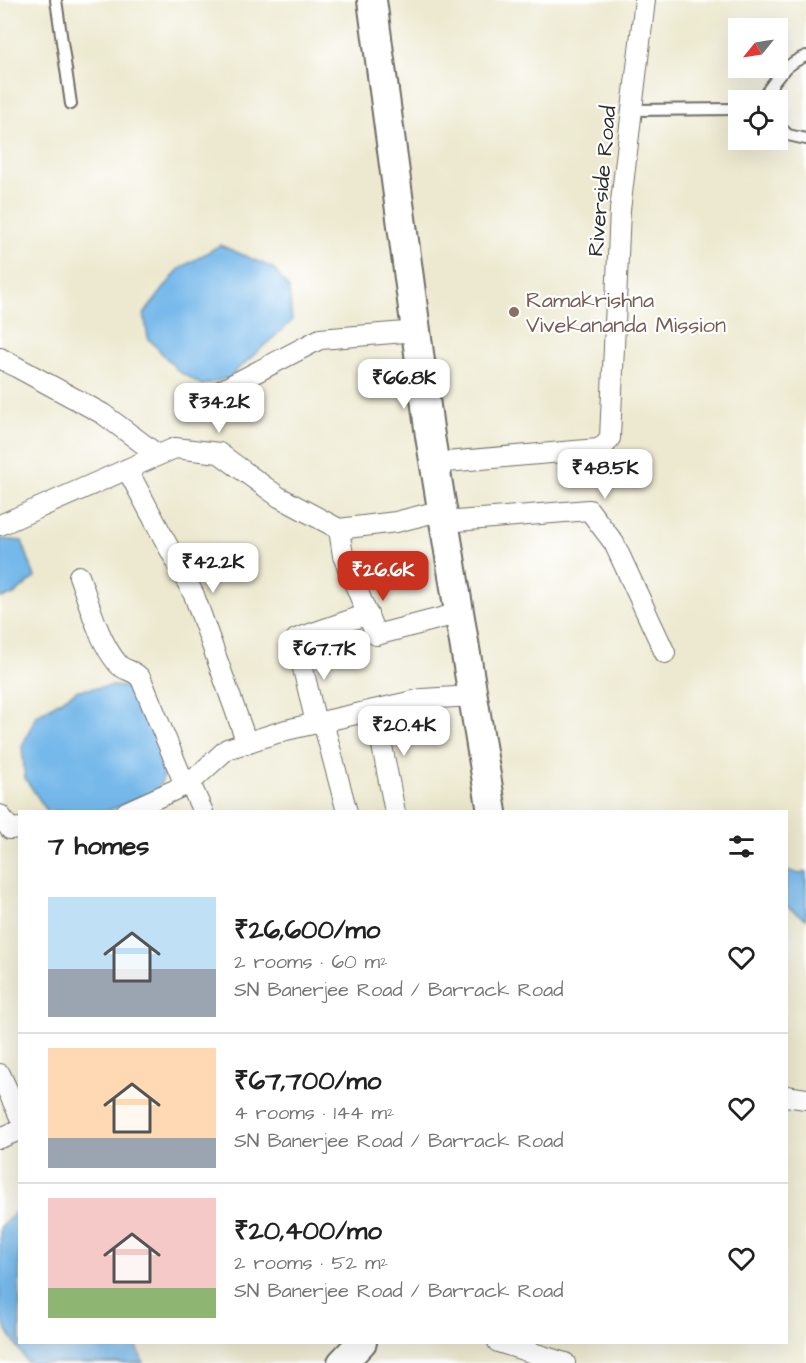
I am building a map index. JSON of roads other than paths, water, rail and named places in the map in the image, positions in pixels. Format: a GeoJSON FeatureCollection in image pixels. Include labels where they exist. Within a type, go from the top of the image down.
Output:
{"type":"FeatureCollection","features":[{"type":"Feature","properties":{"kind":"street"},"geometry":{"type":"LineString","coordinates":[[372,0],[434,463],[492,810]]}},
{"type":"Feature","properties":{"kind":"street","name":"Riverside Road"},"geometry":{"type":"LineString","coordinates":[[434,463],[598,449],[610,438],[620,210],[645,0]]}},
{"type":"Feature","properties":{"kind":"street"},"geometry":{"type":"LineString","coordinates":[[203,400],[320,339],[417,331]]}},
{"type":"Feature","properties":{"kind":"street"},"geometry":{"type":"LineString","coordinates":[[0,358],[103,414],[158,455]]}},
{"type":"Feature","properties":{"kind":"street"},"geometry":{"type":"LineString","coordinates":[[0,525],[175,448],[219,453],[279,497],[339,530],[444,516],[589,510],[614,543],[665,652]]}},
{"type":"Feature","properties":{"kind":"street"},"geometry":{"type":"LineString","coordinates":[[127,469],[194,595],[247,742]]}},
{"type":"Feature","properties":{"kind":"street"},"geometry":{"type":"LineString","coordinates":[[339,530],[343,556],[376,634],[460,613]]}},
{"type":"Feature","properties":{"kind":"street"},"geometry":{"type":"LineString","coordinates":[[78,576],[105,643],[119,666],[138,675],[141,679],[202,810]]}},
{"type":"Feature","properties":{"kind":"street"},"geometry":{"type":"LineString","coordinates":[[346,810],[296,639],[368,614]]}},
{"type":"Feature","properties":{"kind":"street"},"geometry":{"type":"LineString","coordinates":[[130,810],[188,784],[227,749],[247,742],[422,699],[473,696]]}},
{"type":"Feature","properties":{"kind":"street"},"geometry":{"type":"LineString","coordinates":[[375,710],[395,810]]}},
{"type":"Feature","properties":{"kind":"street"},"geometry":{"type":"LineString","coordinates":[[0,815],[10,829],[18,828]]}},
{"type":"Feature","properties":{"kind":"street"},"geometry":{"type":"LineString","coordinates":[[0,1074],[18,1114]]}},
{"type":"Feature","properties":{"kind":"street"},"geometry":{"type":"LineString","coordinates":[[788,1095],[806,1099]]}},
{"type":"Feature","properties":{"kind":"street"},"geometry":{"type":"LineString","coordinates":[[0,1138],[18,1131]]}},
{"type":"Feature","properties":{"kind":"street"},"geometry":{"type":"LineString","coordinates":[[342,1363],[360,1344]]}},
{"type":"Feature","properties":{"kind":"street"},"geometry":{"type":"LineString","coordinates":[[504,1344],[565,1363]]}},
{"type":"Feature","properties":{"kind":"lane"},"geometry":{"type":"LineString","coordinates":[[56,0],[71,104]]}},
{"type":"Feature","properties":{"kind":"lane"},"geometry":{"type":"LineString","coordinates":[[768,90],[783,69],[806,56]]}},
{"type":"Feature","properties":{"kind":"lane"},"geometry":{"type":"LineString","coordinates":[[632,110],[728,109]]}},
{"type":"Feature","properties":{"kind":"lane"},"geometry":{"type":"LineString","coordinates":[[788,135],[806,139]]}},
{"type":"Feature","properties":{"kind":"water"},"geometry":{"type":"Polygon","coordinates":[[[220,245],[273,268],[289,289],[292,321],[228,378],[202,385],[178,371],[148,338],[144,314],[179,269],[220,245]]]}},
{"type":"Feature","properties":{"kind":"water"},"geometry":{"type":"Polygon","coordinates":[[[0,539],[22,541],[35,577],[14,595],[0,598],[0,539]]]}},
{"type":"Feature","properties":{"kind":"water"},"geometry":{"type":"Polygon","coordinates":[[[111,686],[138,688],[170,761],[158,790],[110,810],[46,810],[25,778],[22,747],[36,716],[78,690],[111,686]]]}},
{"type":"Feature","properties":{"kind":"water"},"geometry":{"type":"Polygon","coordinates":[[[788,871],[800,874],[806,872],[806,919],[788,907],[788,871]]]}},
{"type":"Feature","properties":{"kind":"water"},"geometry":{"type":"Polygon","coordinates":[[[18,1209],[18,1344],[136,1344],[143,1363],[26,1361],[5,1327],[0,1312],[0,1228],[18,1209]]]}},
{"type":"Feature","properties":{"kind":"place","name":"Ramakrishna Vivekananda Mission"},"geometry":{"type":"Point","coordinates":[514,312]}}]}
